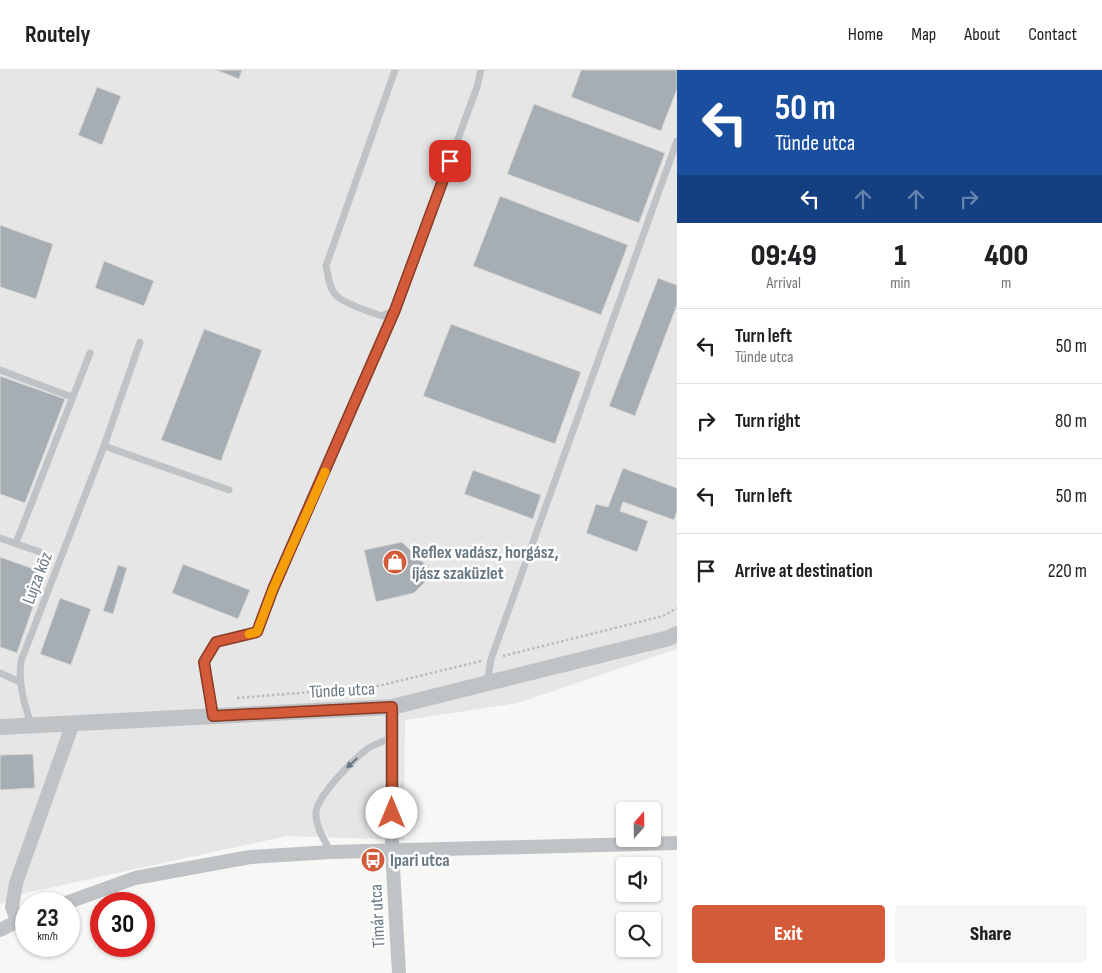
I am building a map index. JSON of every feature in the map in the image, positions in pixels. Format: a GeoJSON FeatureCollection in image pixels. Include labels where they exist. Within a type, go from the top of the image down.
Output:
{"type":"FeatureCollection","features":[{"type":"Feature","properties":{"kind":"street","name":"Tünde utca"},"geometry":{"type":"LineString","coordinates":[[0,726],[392,707],[669,638],[677,634]]}},
{"type":"Feature","properties":{"kind":"street","name":"Timár utca"},"geometry":{"type":"LineString","coordinates":[[392,707],[392,851],[399,973]]}},
{"type":"Feature","properties":{"kind":"street"},"geometry":{"type":"LineString","coordinates":[[15,911],[12,907],[16,882],[73,723]]}},
{"type":"Feature","properties":{"kind":"street"},"geometry":{"type":"LineString","coordinates":[[80,898],[136,878],[250,856],[331,852],[677,843]]}},
{"type":"Feature","properties":{"kind":"street"},"geometry":{"type":"LineString","coordinates":[[0,930],[15,922]]}},
{"type":"Feature","properties":{"kind":"lane"},"geometry":{"type":"LineString","coordinates":[[395,70],[326,266],[329,282],[336,296],[382,316],[395,310]]}},
{"type":"Feature","properties":{"kind":"lane"},"geometry":{"type":"LineString","coordinates":[[213,716],[204,662],[216,642],[257,632],[273,589],[395,310],[477,87],[481,70]]}},
{"type":"Feature","properties":{"kind":"lane"},"geometry":{"type":"LineString","coordinates":[[487,684],[491,659],[677,142]]}},
{"type":"Feature","properties":{"kind":"lane","name":"Lujza köz"},"geometry":{"type":"LineString","coordinates":[[31,725],[20,682],[21,661],[104,446],[140,342]]}},
{"type":"Feature","properties":{"kind":"lane"},"geometry":{"type":"LineString","coordinates":[[16,543],[90,353]]}},
{"type":"Feature","properties":{"kind":"lane"},"geometry":{"type":"LineString","coordinates":[[0,370],[72,397]]}},
{"type":"Feature","properties":{"kind":"lane"},"geometry":{"type":"LineString","coordinates":[[104,446],[229,490]]}},
{"type":"Feature","properties":{"kind":"lane"},"geometry":{"type":"LineString","coordinates":[[0,538],[40,552]]}},
{"type":"Feature","properties":{"kind":"lane"},"geometry":{"type":"LineString","coordinates":[[0,673],[20,682]]}},
{"type":"Feature","properties":{"kind":"lane"},"geometry":{"type":"LineString","coordinates":[[331,852],[320,834],[316,812],[323,797],[338,777],[368,748],[392,737]]}},
{"type":"Feature","properties":{"kind":"path"},"geometry":{"type":"LineString","coordinates":[[210,700],[374,687],[663,616],[677,608]]}},
{"type":"Feature","properties":{"kind":"shaded area"},"geometry":{"type":"Polygon","coordinates":[[[0,70],[677,70],[677,649],[518,703],[405,720],[404,840],[287,836],[31,892],[15,892],[15,898],[0,904],[0,70]]]}},
{"type":"Feature","properties":{"kind":"building"},"geometry":{"type":"Polygon","coordinates":[[[216,70],[242,70],[239,79],[216,70]]]}},
{"type":"Feature","properties":{"kind":"building"},"geometry":{"type":"Polygon","coordinates":[[[581,70],[677,70],[677,89],[661,131],[571,97],[581,70]]]}},
{"type":"Feature","properties":{"kind":"building"},"geometry":{"type":"Polygon","coordinates":[[[97,87],[121,96],[102,145],[78,135],[97,87]]]}},
{"type":"Feature","properties":{"kind":"building"},"geometry":{"type":"Polygon","coordinates":[[[534,104],[665,153],[639,223],[507,174],[534,104]]]}},
{"type":"Feature","properties":{"kind":"building"},"geometry":{"type":"Polygon","coordinates":[[[500,196],[628,245],[601,315],[473,266],[500,196]]]}},
{"type":"Feature","properties":{"kind":"building"},"geometry":{"type":"Polygon","coordinates":[[[0,225],[53,244],[36,299],[0,287],[0,225]]]}},
{"type":"Feature","properties":{"kind":"building"},"geometry":{"type":"Polygon","coordinates":[[[104,261],[154,281],[144,306],[95,288],[104,261]]]}},
{"type":"Feature","properties":{"kind":"building"},"geometry":{"type":"Polygon","coordinates":[[[658,278],[677,285],[677,305],[635,416],[609,406],[658,278]]]}},
{"type":"Feature","properties":{"kind":"building"},"geometry":{"type":"Polygon","coordinates":[[[451,324],[581,372],[555,444],[423,396],[451,324]]]}},
{"type":"Feature","properties":{"kind":"building"},"geometry":{"type":"Polygon","coordinates":[[[204,329],[262,350],[221,461],[161,440],[204,329]]]}},
{"type":"Feature","properties":{"kind":"building"},"geometry":{"type":"Polygon","coordinates":[[[0,376],[65,399],[25,503],[0,494],[0,376]]]}},
{"type":"Feature","properties":{"kind":"building"},"geometry":{"type":"Polygon","coordinates":[[[623,468],[677,488],[677,511],[674,520],[623,502],[620,511],[648,521],[637,552],[586,533],[596,504],[608,507],[623,468]]]}},
{"type":"Feature","properties":{"kind":"building"},"geometry":{"type":"Polygon","coordinates":[[[473,470],[541,495],[533,519],[464,494],[473,470]]]}},
{"type":"Feature","properties":{"kind":"building","name":"Reflex vadász, horgász, íjász szaküzlet"},"geometry":{"type":"Polygon","coordinates":[[[402,542],[434,573],[414,593],[376,602],[364,550],[402,542]]]}},
{"type":"Feature","properties":{"kind":"building"},"geometry":{"type":"Polygon","coordinates":[[[0,557],[45,573],[17,653],[0,647],[0,557]]]}},
{"type":"Feature","properties":{"kind":"building"},"geometry":{"type":"Polygon","coordinates":[[[183,564],[250,590],[238,619],[172,593],[183,564]]]}},
{"type":"Feature","properties":{"kind":"building"},"geometry":{"type":"Polygon","coordinates":[[[118,565],[127,568],[113,614],[103,611],[118,565]]]}},
{"type":"Feature","properties":{"kind":"building"},"geometry":{"type":"Polygon","coordinates":[[[60,598],[91,609],[71,665],[40,654],[60,598]]]}},
{"type":"Feature","properties":{"kind":"building"},"geometry":{"type":"Polygon","coordinates":[[[33,754],[35,788],[0,790],[0,755],[33,754]]]}},
{"type":"Feature","properties":{"kind":"slow traffic"},"geometry":{"type":"LineString","coordinates":[[249,634],[257,632],[273,589],[325,472]]}},
{"type":"Feature","properties":{"kind":"place","name":"Reflex vadász, horgász, íjász szaküzlet"},"geometry":{"type":"Point","coordinates":[395,562]}},
{"type":"Feature","properties":{"kind":"place","name":"Ipari utca"},"geometry":{"type":"Point","coordinates":[373,860]}},
{"type":"Feature","properties":{"kind":"route"},"geometry":{"type":"LineString","coordinates":[[392,813],[392,707],[213,716],[204,662],[216,642],[257,632],[273,589],[395,310],[450,161]]}}]}
